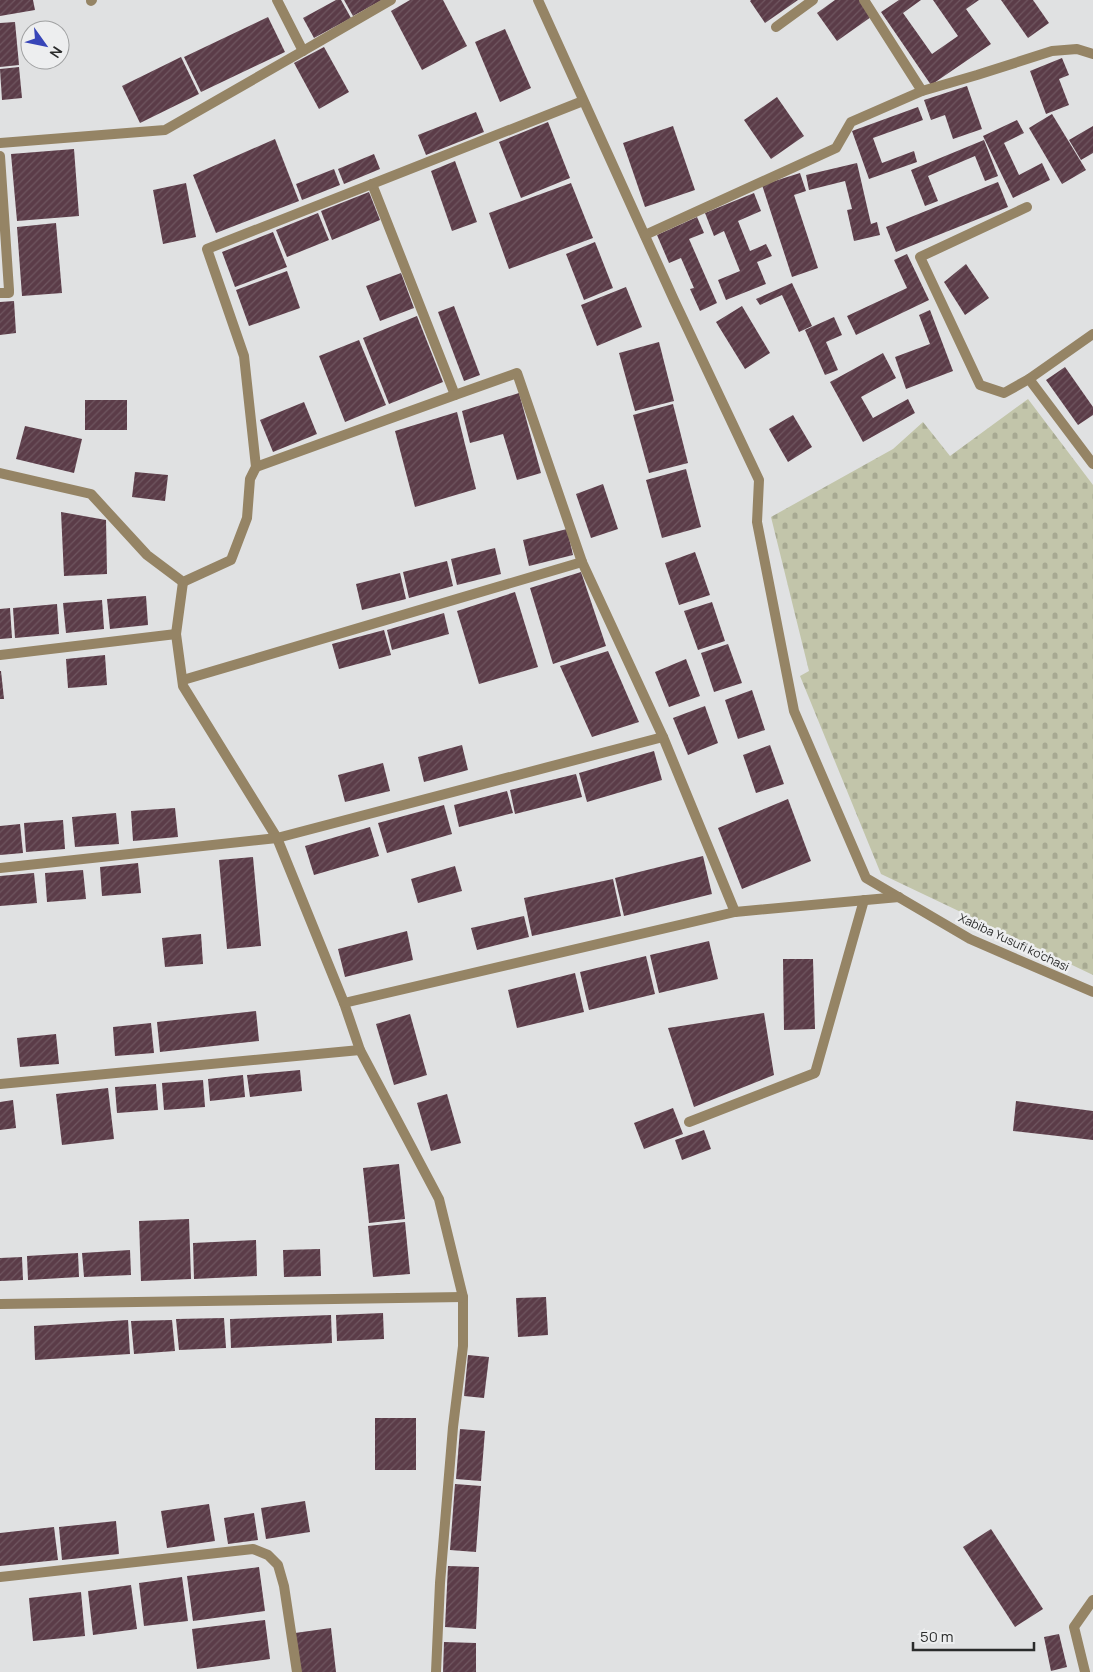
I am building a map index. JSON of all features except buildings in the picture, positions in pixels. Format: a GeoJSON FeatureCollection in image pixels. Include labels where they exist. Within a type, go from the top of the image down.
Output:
{"type":"FeatureCollection","features":[{"type":"Feature","properties":{"kind":"street"},"geometry":{"type":"LineString","coordinates":[[277,0],[303,51]]}},
{"type":"Feature","properties":{"kind":"street"},"geometry":{"type":"LineString","coordinates":[[0,144],[165,130],[391,0]]}},
{"type":"Feature","properties":{"kind":"street","name":"Xabiba Yusufi ko'chasi"},"geometry":{"type":"LineString","coordinates":[[538,0],[759,480],[757,522],[794,712],[866,878],[970,938],[1093,992]]}},
{"type":"Feature","properties":{"kind":"street"},"geometry":{"type":"LineString","coordinates":[[776,27],[813,0]]}},
{"type":"Feature","properties":{"kind":"street"},"geometry":{"type":"LineString","coordinates":[[864,0],[922,91]]}},
{"type":"Feature","properties":{"kind":"street"},"geometry":{"type":"LineString","coordinates":[[645,235],[836,148],[851,122],[922,91],[977,76],[1052,51],[1076,49],[1093,54]]}},
{"type":"Feature","properties":{"kind":"street"},"geometry":{"type":"LineString","coordinates":[[183,582],[231,560],[247,518],[250,479],[256,467],[244,356],[206,249],[583,101]]}},
{"type":"Feature","properties":{"kind":"street"},"geometry":{"type":"LineString","coordinates":[[0,156],[9,290],[9,292],[0,293]]}},
{"type":"Feature","properties":{"kind":"street"},"geometry":{"type":"LineString","coordinates":[[372,184],[455,395]]}},
{"type":"Feature","properties":{"kind":"street"},"geometry":{"type":"LineString","coordinates":[[1027,207],[920,257],[980,385],[1004,393],[1029,379],[1093,334]]}},
{"type":"Feature","properties":{"kind":"street"},"geometry":{"type":"LineString","coordinates":[[256,467],[517,373],[582,562],[663,737],[735,912]]}},
{"type":"Feature","properties":{"kind":"street"},"geometry":{"type":"LineString","coordinates":[[1029,379],[1093,464]]}},
{"type":"Feature","properties":{"kind":"street"},"geometry":{"type":"LineString","coordinates":[[0,474],[91,494],[147,555],[183,582]]}},
{"type":"Feature","properties":{"kind":"street"},"geometry":{"type":"LineString","coordinates":[[182,680],[582,562]]}},
{"type":"Feature","properties":{"kind":"street"},"geometry":{"type":"LineString","coordinates":[[183,582],[176,634],[183,686],[277,838],[344,1003],[360,1050],[439,1199],[463,1297],[464,1346],[453,1427],[441,1573],[436,1672]]}},
{"type":"Feature","properties":{"kind":"street"},"geometry":{"type":"LineString","coordinates":[[0,655],[176,634]]}},
{"type":"Feature","properties":{"kind":"street"},"geometry":{"type":"LineString","coordinates":[[0,868],[277,838],[663,737]]}},
{"type":"Feature","properties":{"kind":"street"},"geometry":{"type":"LineString","coordinates":[[344,1003],[735,912],[900,897]]}},
{"type":"Feature","properties":{"kind":"street"},"geometry":{"type":"LineString","coordinates":[[689,1122],[815,1073],[864,900]]}},
{"type":"Feature","properties":{"kind":"street"},"geometry":{"type":"LineString","coordinates":[[0,1084],[360,1050]]}},
{"type":"Feature","properties":{"kind":"street"},"geometry":{"type":"LineString","coordinates":[[0,1304],[463,1297]]}},
{"type":"Feature","properties":{"kind":"street"},"geometry":{"type":"LineString","coordinates":[[0,1577],[253,1549],[268,1555],[278,1565],[284,1586],[297,1672]]}},
{"type":"Feature","properties":{"kind":"street"},"geometry":{"type":"LineString","coordinates":[[1085,1672],[1074,1627],[1093,1600]]}},
{"type":"Feature","properties":{"kind":"green space"},"geometry":{"type":"Polygon","coordinates":[[[1028,399],[1093,485],[1093,975],[881,874],[800,676],[809,671],[771,517],[893,449],[923,422],[950,456],[1028,399]]]}}]}
